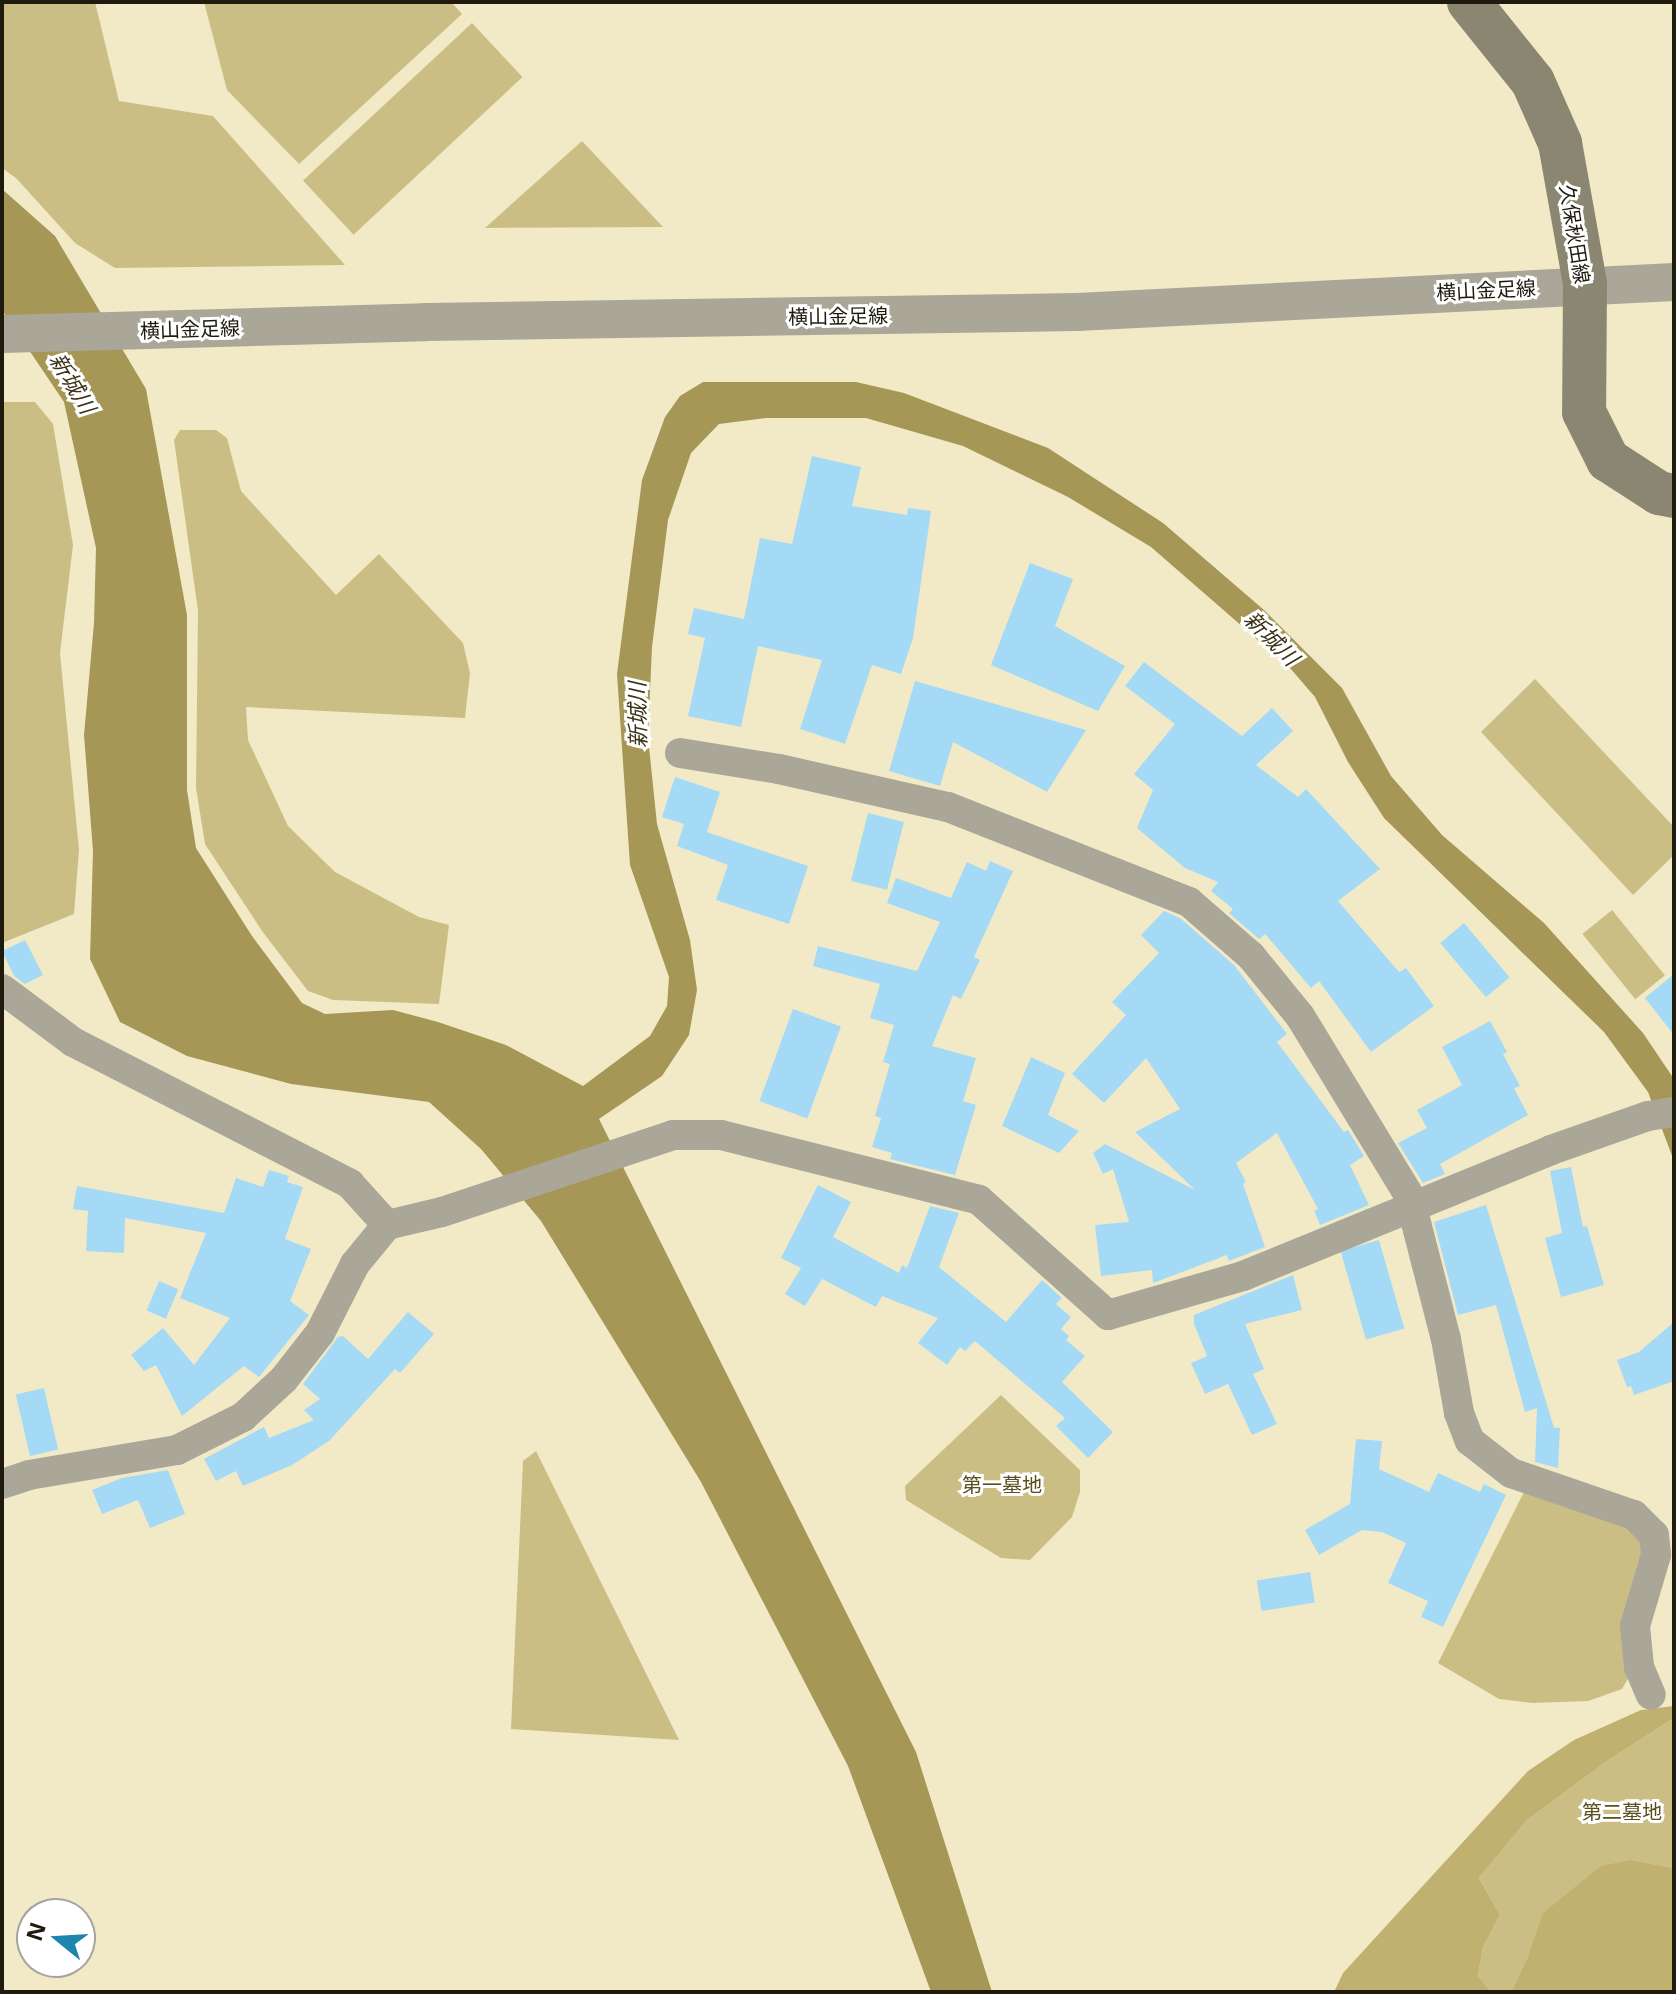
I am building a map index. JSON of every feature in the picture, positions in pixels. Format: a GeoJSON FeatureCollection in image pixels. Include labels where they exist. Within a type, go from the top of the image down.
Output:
{"type":"FeatureCollection","features":[{"type":"Feature","properties":{"kind":"main road","name":"久保秋田線"},"geometry":{"type":"LineString","coordinates":[[1469,2],[1533,82],[1560,143],[1585,284],[1584,412],[1608,460],[1659,493],[1674,496]]}},
{"type":"Feature","properties":{"kind":"street","name":"横山金足線"},"geometry":{"type":"LineString","coordinates":[[2,334],[1077,312],[1585,284],[1674,282]]}},
{"type":"Feature","properties":{"kind":"street"},"geometry":{"type":"LineString","coordinates":[[680,753],[779,769],[948,807],[1189,902],[1251,956],[1300,1016],[1414,1206],[1446,1339],[1459,1413],[1470,1441],[1511,1473],[1634,1515],[1654,1535],[1656,1555],[1635,1626],[1639,1667],[1651,1695]]}},
{"type":"Feature","properties":{"kind":"street"},"geometry":{"type":"LineString","coordinates":[[2,989],[73,1042],[350,1184],[387,1225]]}},
{"type":"Feature","properties":{"kind":"street"},"geometry":{"type":"LineString","coordinates":[[2,1484],[29,1475],[177,1450],[243,1417],[284,1379],[320,1333],[355,1264],[387,1225],[442,1212],[673,1135],[721,1135],[979,1200],[1108,1315],[1243,1276],[1551,1150],[1661,1114]]}},
{"type":"Feature","properties":{"kind":"green space"},"geometry":{"type":"Polygon","coordinates":[[[2,2],[95,2],[119,101],[213,116],[345,265],[115,268],[75,243],[16,178],[2,168],[2,2]]]}},
{"type":"Feature","properties":{"kind":"green space"},"geometry":{"type":"Polygon","coordinates":[[[204,2],[451,2],[462,14],[299,164],[227,90],[204,2]]]}},
{"type":"Feature","properties":{"kind":"green space"},"geometry":{"type":"Polygon","coordinates":[[[472,23],[522,77],[354,235],[303,181],[472,23]]]}},
{"type":"Feature","properties":{"kind":"green space"},"geometry":{"type":"Polygon","coordinates":[[[582,141],[663,227],[485,228],[582,141]]]}},
{"type":"Feature","properties":{"kind":"green space"},"geometry":{"type":"Polygon","coordinates":[[[2,402],[35,402],[53,424],[73,545],[60,653],[79,850],[74,914],[2,943],[2,402]]]}},
{"type":"Feature","properties":{"kind":"green space"},"geometry":{"type":"Polygon","coordinates":[[[180,430],[216,430],[227,438],[241,491],[336,595],[379,554],[463,643],[470,673],[465,718],[246,707],[248,740],[288,826],[335,872],[419,917],[449,925],[439,1004],[333,1000],[308,991],[262,931],[205,844],[196,788],[198,611],[174,440],[180,430]]]}},
{"type":"Feature","properties":{"kind":"green space"},"geometry":{"type":"Polygon","coordinates":[[[1535,679],[1674,827],[1674,855],[1633,895],[1481,732],[1535,679]]]}},
{"type":"Feature","properties":{"kind":"green space"},"geometry":{"type":"Polygon","coordinates":[[[1612,910],[1665,975],[1635,999],[1582,934],[1612,910]]]}},
{"type":"Feature","properties":{"kind":"green space","name":"第一墓地"},"geometry":{"type":"Polygon","coordinates":[[[1001,1395],[1080,1470],[1080,1492],[1072,1517],[1030,1560],[1001,1558],[906,1500],[905,1486],[1001,1395]]]}},
{"type":"Feature","properties":{"kind":"green space"},"geometry":{"type":"Polygon","coordinates":[[[536,1451],[679,1740],[511,1729],[523,1461],[536,1451]]]}},
{"type":"Feature","properties":{"kind":"green space"},"geometry":{"type":"Polygon","coordinates":[[[1528,1484],[1630,1520],[1651,1541],[1630,1675],[1622,1689],[1588,1701],[1533,1703],[1499,1699],[1438,1663],[1528,1484]]]}},
{"type":"Feature","properties":{"kind":"green space","name":"第二墓地"},"geometry":{"type":"Polygon","coordinates":[[[1674,1718],[1674,1868],[1631,1860],[1529,1954],[1511,1992],[1488,1992],[1478,1976],[1483,1947],[1500,1915],[1479,1878],[1527,1820],[1610,1759],[1674,1718]]]}},
{"type":"Feature","properties":{"kind":"shaded area"},"geometry":{"type":"Polygon","coordinates":[[[1674,1706],[1674,1718],[1610,1759],[1527,1820],[1479,1878],[1500,1915],[1483,1947],[1478,1976],[1490,1992],[1334,1992],[1343,1973],[1528,1771],[1574,1740],[1641,1710],[1674,1706]]]}},
{"type":"Feature","properties":{"kind":"shaded area"},"geometry":{"type":"Polygon","coordinates":[[[1631,1860],[1674,1868],[1674,1990],[1511,1992],[1529,1954],[1543,1913],[1601,1866],[1631,1860]]]}},
{"type":"Feature","properties":{"kind":"water","name":"新城川"},"geometry":{"type":"Polygon","coordinates":[[[2,189],[55,236],[146,389],[187,615],[187,790],[196,848],[252,936],[302,1003],[325,1014],[393,1010],[438,1022],[506,1045],[583,1086],[650,1036],[667,1006],[669,977],[630,865],[617,674],[642,480],[665,417],[680,396],[703,382],[856,382],[904,393],[1048,448],[1163,523],[1264,610],[1342,688],[1391,776],[1442,835],[1544,923],[1643,1033],[1674,1079],[1674,1161],[1648,1092],[1604,1032],[1384,818],[1348,762],[1315,697],[1290,668],[1151,547],[1068,497],[963,446],[866,418],[766,418],[719,424],[691,453],[668,520],[652,647],[648,737],[657,824],[690,940],[697,990],[689,1035],[662,1076],[599,1119],[916,1752],[992,1992],[931,1992],[848,1766],[701,1482],[541,1221],[481,1149],[429,1102],[291,1084],[187,1056],[120,1022],[90,959],[93,851],[84,735],[94,623],[96,548],[64,402],[2,310],[2,189]]]}},
{"type":"Feature","properties":{"kind":"building"},"geometry":{"type":"Polygon","coordinates":[[[812,456],[861,467],[852,506],[907,515],[908,508],[931,511],[913,638],[901,674],[872,665],[845,744],[800,729],[822,660],[758,646],[741,727],[688,716],[705,638],[688,634],[694,608],[744,619],[760,538],[792,544],[812,456]]]}},
{"type":"Feature","properties":{"kind":"building"},"geometry":{"type":"Polygon","coordinates":[[[1030,563],[1073,579],[1055,626],[1125,666],[1098,711],[991,665],[1030,563]]]}},
{"type":"Feature","properties":{"kind":"building"},"geometry":{"type":"Polygon","coordinates":[[[1144,662],[1242,736],[1272,708],[1293,731],[1256,765],[1298,797],[1306,789],[1380,869],[1338,901],[1399,972],[1406,968],[1434,1006],[1371,1052],[1319,981],[1311,988],[1265,934],[1259,939],[1229,913],[1233,909],[1211,891],[1218,882],[1185,868],[1137,828],[1153,790],[1134,774],[1175,724],[1125,686],[1144,662]]]}},
{"type":"Feature","properties":{"kind":"building"},"geometry":{"type":"Polygon","coordinates":[[[915,681],[1086,730],[1047,792],[953,742],[940,786],[889,771],[915,681]]]}},
{"type":"Feature","properties":{"kind":"building"},"geometry":{"type":"Polygon","coordinates":[[[675,777],[720,792],[707,832],[808,866],[789,924],[716,900],[728,865],[677,846],[684,824],[662,817],[675,777]]]}},
{"type":"Feature","properties":{"kind":"building"},"geometry":{"type":"Polygon","coordinates":[[[868,813],[904,822],[887,890],[851,881],[868,813]]]}},
{"type":"Feature","properties":{"kind":"building"},"geometry":{"type":"Polygon","coordinates":[[[990,861],[1013,871],[974,957],[980,960],[961,999],[953,995],[932,1046],[976,1058],[963,1101],[976,1105],[955,1175],[890,1159],[892,1153],[872,1147],[881,1118],[875,1116],[890,1064],[883,1062],[894,1025],[870,1018],[880,984],[813,966],[818,946],[917,971],[940,922],[887,903],[896,878],[951,898],[967,862],[986,871],[990,861]]]}},
{"type":"Feature","properties":{"kind":"building"},"geometry":{"type":"Polygon","coordinates":[[[1164,911],[1180,918],[1234,965],[1287,1034],[1277,1042],[1344,1132],[1348,1130],[1364,1156],[1350,1165],[1369,1205],[1320,1225],[1314,1211],[1318,1209],[1277,1133],[1236,1163],[1246,1182],[1243,1184],[1265,1247],[1229,1261],[1227,1255],[1153,1283],[1152,1270],[1101,1276],[1095,1225],[1129,1222],[1113,1169],[1103,1174],[1093,1153],[1105,1144],[1195,1190],[1135,1132],[1180,1109],[1146,1058],[1104,1103],[1072,1074],[1126,1015],[1112,1002],[1159,953],[1141,935],[1164,911]]]}},
{"type":"Feature","properties":{"kind":"building"},"geometry":{"type":"Polygon","coordinates":[[[1464,923],[1510,977],[1486,997],[1440,943],[1464,923]]]}},
{"type":"Feature","properties":{"kind":"building"},"geometry":{"type":"Polygon","coordinates":[[[25,940],[43,975],[25,984],[14,976],[2,951],[25,940]]]}},
{"type":"Feature","properties":{"kind":"building"},"geometry":{"type":"Polygon","coordinates":[[[1674,974],[1674,1035],[1645,998],[1674,974]]]}},
{"type":"Feature","properties":{"kind":"building"},"geometry":{"type":"Polygon","coordinates":[[[793,1009],[841,1026],[807,1119],[759,1101],[793,1009]]]}},
{"type":"Feature","properties":{"kind":"building"},"geometry":{"type":"Polygon","coordinates":[[[1490,1021],[1507,1052],[1503,1054],[1520,1086],[1514,1088],[1528,1115],[1440,1164],[1445,1174],[1423,1183],[1398,1143],[1427,1128],[1417,1110],[1462,1085],[1442,1047],[1490,1021]]]}},
{"type":"Feature","properties":{"kind":"building"},"geometry":{"type":"Polygon","coordinates":[[[1031,1057],[1065,1073],[1048,1115],[1079,1131],[1059,1153],[1002,1126],[1031,1057]]]}},
{"type":"Feature","properties":{"kind":"building"},"geometry":{"type":"Polygon","coordinates":[[[1571,1167],[1583,1227],[1587,1226],[1604,1285],[1561,1297],[1545,1238],[1562,1233],[1550,1171],[1571,1167]]]}},
{"type":"Feature","properties":{"kind":"building"},"geometry":{"type":"Polygon","coordinates":[[[269,1170],[289,1176],[287,1182],[303,1187],[285,1239],[311,1249],[290,1301],[309,1315],[259,1377],[244,1366],[182,1416],[156,1365],[144,1371],[131,1355],[163,1328],[194,1365],[230,1318],[180,1298],[206,1233],[125,1218],[124,1253],[86,1251],[88,1211],[73,1209],[77,1186],[224,1213],[236,1178],[263,1187],[269,1170]]]}},
{"type":"Feature","properties":{"kind":"building"},"geometry":{"type":"Polygon","coordinates":[[[818,1185],[851,1202],[833,1237],[899,1273],[902,1265],[907,1268],[930,1206],[959,1213],[939,1267],[1006,1322],[1042,1280],[1062,1298],[1056,1304],[1071,1317],[1061,1329],[1069,1336],[1066,1340],[1085,1356],[1062,1382],[1113,1432],[1088,1458],[1056,1426],[1065,1418],[975,1341],[965,1351],[960,1347],[947,1365],[918,1343],[938,1318],[882,1296],[876,1307],[822,1279],[805,1306],[785,1294],[801,1268],[781,1258],[818,1185]]]}},
{"type":"Feature","properties":{"kind":"building"},"geometry":{"type":"Polygon","coordinates":[[[1486,1205],[1554,1428],[1560,1428],[1558,1468],[1535,1462],[1537,1408],[1525,1412],[1496,1305],[1458,1315],[1434,1222],[1486,1205]]]}},
{"type":"Feature","properties":{"kind":"building"},"geometry":{"type":"Polygon","coordinates":[[[1379,1240],[1404,1328],[1366,1339],[1341,1251],[1379,1240]]]}},
{"type":"Feature","properties":{"kind":"building"},"geometry":{"type":"Polygon","coordinates":[[[1293,1275],[1302,1310],[1245,1324],[1264,1369],[1253,1374],[1277,1424],[1252,1435],[1228,1384],[1205,1394],[1191,1363],[1207,1356],[1194,1324],[1194,1315],[1293,1275]]]}},
{"type":"Feature","properties":{"kind":"building"},"geometry":{"type":"Polygon","coordinates":[[[159,1281],[178,1289],[166,1319],[146,1310],[159,1281]]]}},
{"type":"Feature","properties":{"kind":"building"},"geometry":{"type":"Polygon","coordinates":[[[408,1312],[434,1334],[400,1373],[395,1369],[329,1441],[292,1465],[243,1486],[236,1471],[216,1481],[204,1459],[264,1427],[269,1438],[314,1420],[304,1410],[320,1399],[303,1384],[338,1337],[343,1336],[368,1359],[408,1312]]]}},
{"type":"Feature","properties":{"kind":"building"},"geometry":{"type":"Polygon","coordinates":[[[1674,1322],[1674,1381],[1634,1395],[1631,1386],[1627,1387],[1617,1360],[1639,1352],[1674,1322]]]}},
{"type":"Feature","properties":{"kind":"building"},"geometry":{"type":"Polygon","coordinates":[[[44,1388],[58,1449],[30,1456],[16,1395],[44,1388]]]}},
{"type":"Feature","properties":{"kind":"building"},"geometry":{"type":"Polygon","coordinates":[[[1356,1439],[1382,1441],[1379,1469],[1429,1492],[1438,1473],[1480,1492],[1484,1484],[1506,1495],[1443,1627],[1421,1617],[1428,1601],[1388,1583],[1406,1543],[1382,1532],[1362,1530],[1319,1555],[1305,1530],[1350,1504],[1356,1439]]]}},
{"type":"Feature","properties":{"kind":"building"},"geometry":{"type":"Polygon","coordinates":[[[168,1470],[185,1514],[150,1528],[138,1500],[102,1514],[92,1490],[122,1478],[168,1470]]]}},
{"type":"Feature","properties":{"kind":"building"},"geometry":{"type":"Polygon","coordinates":[[[1310,1572],[1315,1603],[1262,1611],[1257,1580],[1310,1572]]]}}]}
